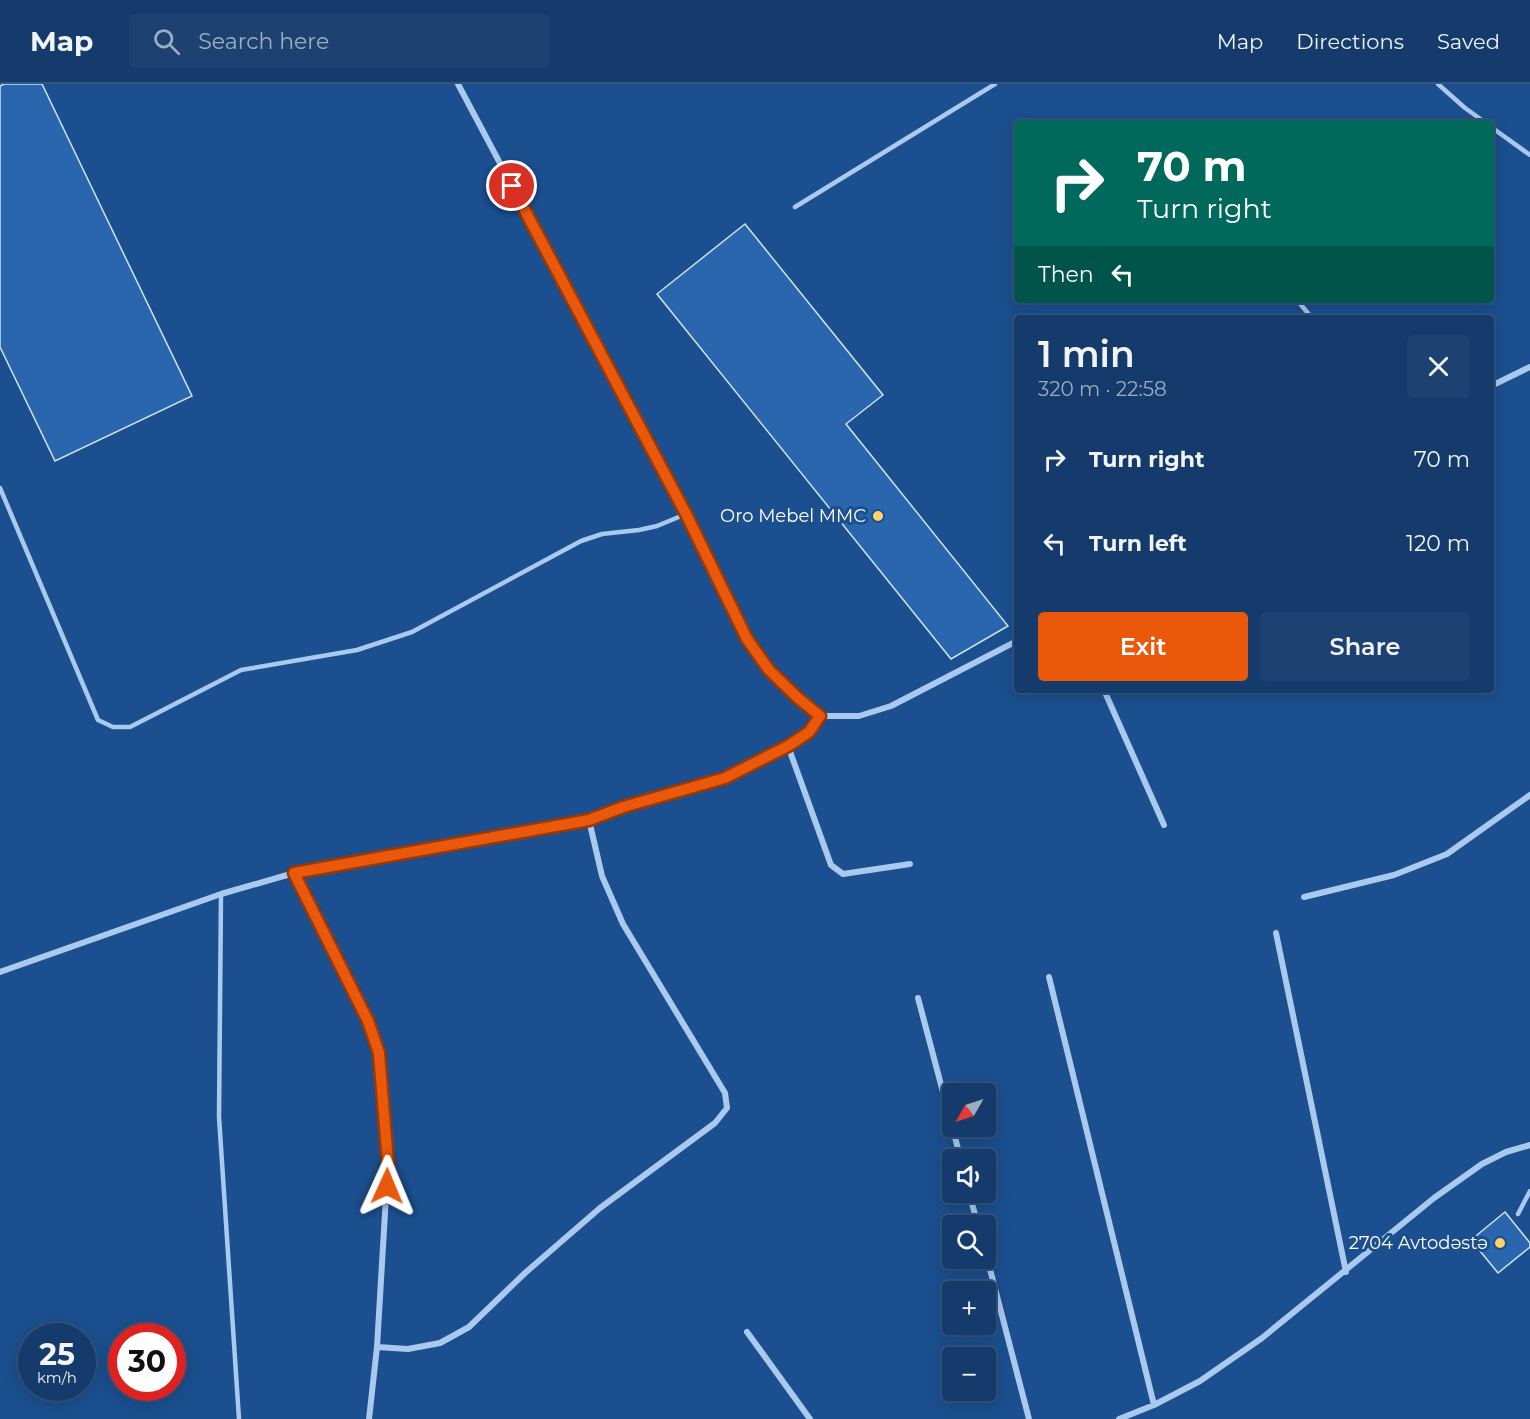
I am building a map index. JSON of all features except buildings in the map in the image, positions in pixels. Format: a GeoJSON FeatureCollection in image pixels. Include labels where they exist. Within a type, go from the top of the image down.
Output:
{"type":"FeatureCollection","features":[{"type":"Feature","properties":{"kind":"street"},"geometry":{"type":"LineString","coordinates":[[458,84],[686,514],[747,639],[769,670],[820,716],[859,716],[891,706],[1014,643]]}},
{"type":"Feature","properties":{"kind":"street"},"geometry":{"type":"LineString","coordinates":[[1494,385],[1530,367]]}},
{"type":"Feature","properties":{"kind":"street"},"geometry":{"type":"LineString","coordinates":[[1105,693],[1164,825]]}},
{"type":"Feature","properties":{"kind":"street"},"geometry":{"type":"LineString","coordinates":[[0,972],[221,894],[294,873],[589,820],[623,807],[725,778],[788,746],[809,732],[820,716]]}},
{"type":"Feature","properties":{"kind":"street"},"geometry":{"type":"LineString","coordinates":[[788,746],[831,865],[843,874],[909,864]]}},
{"type":"Feature","properties":{"kind":"street"},"geometry":{"type":"LineString","coordinates":[[1304,897],[1394,875],[1447,854],[1530,795]]}},
{"type":"Feature","properties":{"kind":"street"},"geometry":{"type":"LineString","coordinates":[[377,1347],[408,1349],[440,1343],[469,1327],[525,1273],[600,1208],[715,1124],[727,1108],[725,1093],[623,924],[602,876],[589,820]]}},
{"type":"Feature","properties":{"kind":"street"},"geometry":{"type":"LineString","coordinates":[[294,873],[368,1021],[379,1053],[388,1163],[377,1347],[369,1419]]}},
{"type":"Feature","properties":{"kind":"street"},"geometry":{"type":"LineString","coordinates":[[1276,933],[1346,1272]]}},
{"type":"Feature","properties":{"kind":"street"},"geometry":{"type":"LineString","coordinates":[[1049,977],[1154,1405]]}},
{"type":"Feature","properties":{"kind":"street"},"geometry":{"type":"LineString","coordinates":[[918,998],[958,1149]]}},
{"type":"Feature","properties":{"kind":"street"},"geometry":{"type":"LineString","coordinates":[[1119,1419],[1154,1405],[1200,1381],[1262,1338],[1346,1272],[1434,1198],[1482,1164],[1506,1152],[1530,1145]]}},
{"type":"Feature","properties":{"kind":"street"},"geometry":{"type":"LineString","coordinates":[[990,1269],[1029,1419]]}},
{"type":"Feature","properties":{"kind":"street"},"geometry":{"type":"LineString","coordinates":[[747,1332],[810,1419]]}},
{"type":"Feature","properties":{"kind":"lane"},"geometry":{"type":"LineString","coordinates":[[795,207],[995,84]]}},
{"type":"Feature","properties":{"kind":"lane"},"geometry":{"type":"LineString","coordinates":[[1438,84],[1482,120]]}},
{"type":"Feature","properties":{"kind":"lane"},"geometry":{"type":"LineString","coordinates":[[1494,129],[1530,155]]}},
{"type":"Feature","properties":{"kind":"lane"},"geometry":{"type":"LineString","coordinates":[[1300,303],[1310,315]]}},
{"type":"Feature","properties":{"kind":"lane"},"geometry":{"type":"LineString","coordinates":[[0,488],[98,720],[113,727],[130,727],[241,670],[357,650],[412,632],[581,541],[602,534],[657,526],[686,514]]}},
{"type":"Feature","properties":{"kind":"lane"},"geometry":{"type":"LineString","coordinates":[[221,894],[219,1117],[238,1419]]}},
{"type":"Feature","properties":{"kind":"lane"},"geometry":{"type":"LineString","coordinates":[[1518,1214],[1530,1191]]}},
{"type":"Feature","properties":{"kind":"place","name":"Oro Mebel MMC"},"geometry":{"type":"Point","coordinates":[878,516]}},
{"type":"Feature","properties":{"kind":"place","name":"2704 Avtodəstə"},"geometry":{"type":"Point","coordinates":[1500,1243]}},
{"type":"Feature","properties":{"kind":"route"},"geometry":{"type":"LineString","coordinates":[[387,1186],[388,1163],[379,1053],[368,1021],[294,873],[589,820],[623,807],[725,778],[788,746],[809,732],[820,716],[769,670],[747,639],[686,514],[512,186]]}}]}
